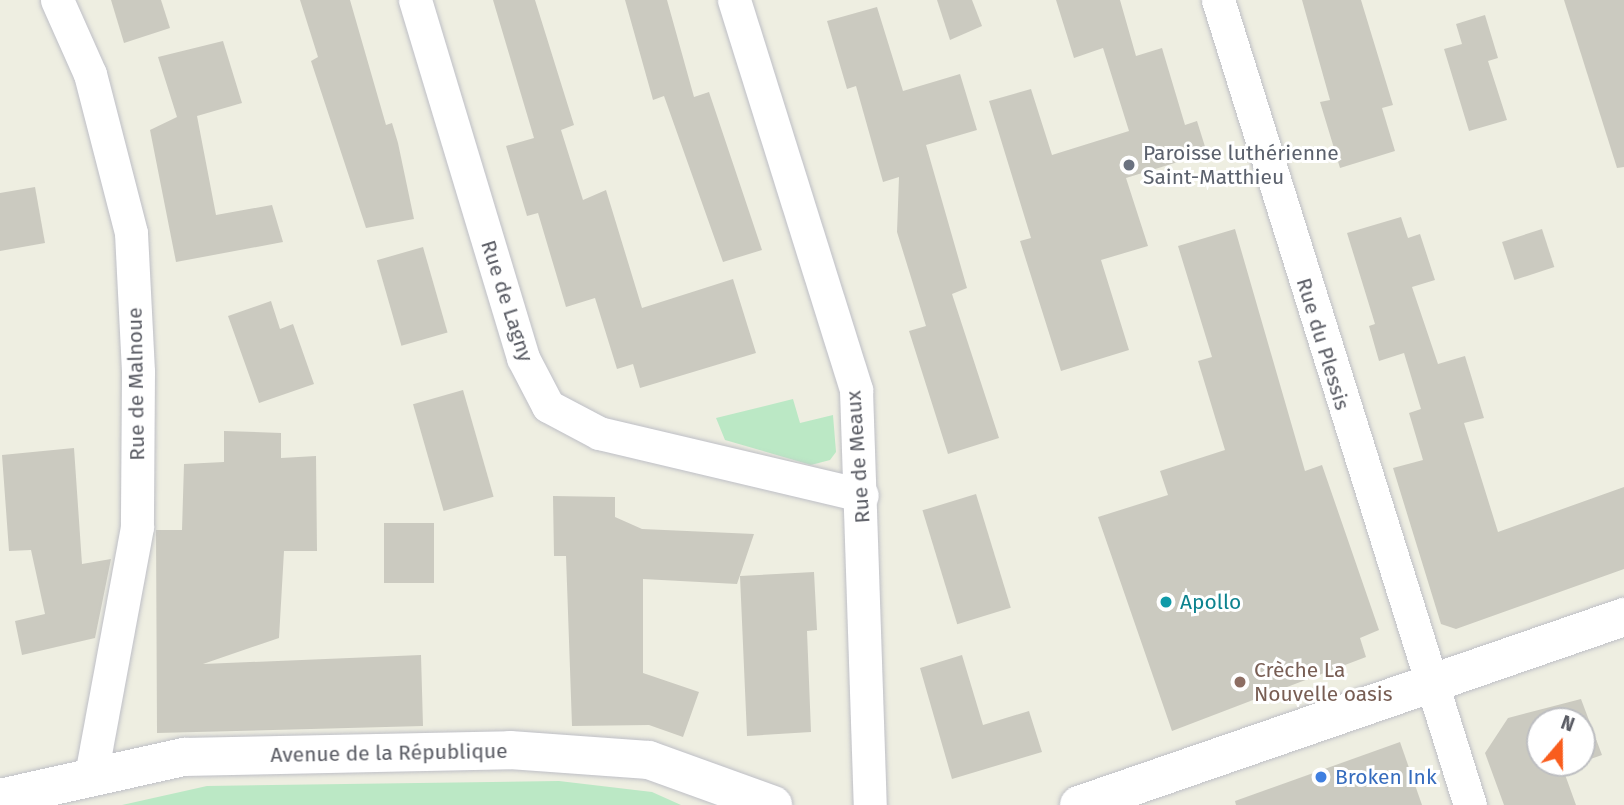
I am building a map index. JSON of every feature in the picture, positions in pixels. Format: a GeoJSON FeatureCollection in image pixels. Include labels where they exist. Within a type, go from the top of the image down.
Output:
{"type":"FeatureCollection","features":[{"type":"Feature","properties":{"kind":"street","name":"Rue de Malnoue"},"geometry":{"type":"LineString","coordinates":[[57,0],[90,74],[131,233],[138,372],[137,527],[91,776]]}},
{"type":"Feature","properties":{"kind":"street","name":"Rue de Lagny"},"geometry":{"type":"LineString","coordinates":[[415,0],[523,358],[548,406],[599,433],[862,495]]}},
{"type":"Feature","properties":{"kind":"street","name":"Rue de Meaux"},"geometry":{"type":"LineString","coordinates":[[734,0],[856,390],[862,495],[870,805]]}},
{"type":"Feature","properties":{"kind":"street","name":"Rue du Plessis"},"geometry":{"type":"LineString","coordinates":[[1218,0],[1429,688],[1469,805]]}},
{"type":"Feature","properties":{"kind":"street"},"geometry":{"type":"LineString","coordinates":[[1079,805],[1429,688],[1624,617]]}},
{"type":"Feature","properties":{"kind":"street","name":"Avenue de la République"},"geometry":{"type":"LineString","coordinates":[[0,797],[184,757],[600,753],[649,761],[773,805]]}},
{"type":"Feature","properties":{"kind":"green space"},"geometry":{"type":"Polygon","coordinates":[[[793,399],[800,423],[833,415],[836,452],[830,460],[811,465],[725,440],[716,418],[793,399]]]}},
{"type":"Feature","properties":{"kind":"green space"},"geometry":{"type":"Polygon","coordinates":[[[559,781],[652,792],[681,805],[122,805],[207,786],[559,781]]]}},
{"type":"Feature","properties":{"kind":"building"},"geometry":{"type":"Polygon","coordinates":[[[111,0],[161,0],[170,28],[124,43],[111,0]]]}},
{"type":"Feature","properties":{"kind":"building"},"geometry":{"type":"Polygon","coordinates":[[[300,0],[350,0],[386,125],[392,123],[398,143],[414,219],[366,228],[311,61],[318,57],[300,0]]]}},
{"type":"Feature","properties":{"kind":"building"},"geometry":{"type":"Polygon","coordinates":[[[493,0],[535,0],[574,125],[561,130],[583,200],[606,190],[642,308],[733,279],[756,353],[640,388],[633,364],[617,369],[595,298],[566,307],[538,213],[527,216],[506,146],[534,138],[493,0]]]}},
{"type":"Feature","properties":{"kind":"building"},"geometry":{"type":"Polygon","coordinates":[[[625,0],[667,0],[694,97],[709,92],[762,250],[723,262],[664,96],[653,100],[625,0]]]}},
{"type":"Feature","properties":{"kind":"building"},"geometry":{"type":"Polygon","coordinates":[[[937,0],[972,0],[982,26],[950,40],[937,0]]]}},
{"type":"Feature","properties":{"kind":"building"},"geometry":{"type":"Polygon","coordinates":[[[1056,0],[1120,0],[1136,56],[1162,48],[1185,125],[1197,121],[1207,153],[1126,178],[1148,246],[1101,260],[1129,350],[1061,371],[1020,241],[1031,238],[989,101],[1031,89],[1052,155],[1129,131],[1103,48],[1074,58],[1056,0]]]}},
{"type":"Feature","properties":{"kind":"building"},"geometry":{"type":"Polygon","coordinates":[[[1302,0],[1361,0],[1393,105],[1382,108],[1395,151],[1340,168],[1320,102],[1330,100],[1302,0]]]}},
{"type":"Feature","properties":{"kind":"building"},"geometry":{"type":"Polygon","coordinates":[[[1564,0],[1624,0],[1624,167],[1617,168],[1564,0]]]}},
{"type":"Feature","properties":{"kind":"building"},"geometry":{"type":"Polygon","coordinates":[[[877,7],[903,91],[960,74],[977,130],[926,145],[967,288],[952,294],[999,438],[948,454],[909,331],[926,326],[897,232],[899,177],[883,182],[856,86],[847,89],[827,21],[877,7]]]}},
{"type":"Feature","properties":{"kind":"building"},"geometry":{"type":"Polygon","coordinates":[[[1485,15],[1498,58],[1488,61],[1507,120],[1469,131],[1444,49],[1462,44],[1456,24],[1485,15]]]}},
{"type":"Feature","properties":{"kind":"building"},"geometry":{"type":"Polygon","coordinates":[[[223,41],[242,103],[197,116],[216,215],[272,205],[283,242],[176,262],[150,130],[177,117],[158,57],[223,41]]]}},
{"type":"Feature","properties":{"kind":"building"},"geometry":{"type":"Polygon","coordinates":[[[35,187],[45,243],[0,251],[0,193],[35,187]]]}},
{"type":"Feature","properties":{"kind":"building"},"geometry":{"type":"Polygon","coordinates":[[[1401,217],[1408,238],[1420,234],[1435,280],[1412,287],[1438,364],[1465,356],[1484,418],[1464,423],[1498,532],[1624,487],[1624,569],[1456,629],[1441,624],[1393,468],[1423,460],[1409,413],[1421,409],[1404,353],[1379,361],[1369,326],[1375,324],[1347,233],[1401,217]]]}},
{"type":"Feature","properties":{"kind":"building"},"geometry":{"type":"Polygon","coordinates":[[[1235,229],[1305,471],[1322,465],[1379,630],[1360,638],[1366,657],[1172,731],[1098,517],[1168,495],[1160,471],[1225,450],[1198,361],[1212,357],[1178,246],[1235,229]]]}},
{"type":"Feature","properties":{"kind":"building"},"geometry":{"type":"Polygon","coordinates":[[[1542,229],[1554,267],[1514,280],[1502,242],[1542,229]]]}},
{"type":"Feature","properties":{"kind":"building"},"geometry":{"type":"Polygon","coordinates":[[[423,247],[448,333],[401,346],[377,260],[423,247]]]}},
{"type":"Feature","properties":{"kind":"building"},"geometry":{"type":"Polygon","coordinates":[[[271,301],[280,329],[293,324],[314,384],[259,403],[228,316],[271,301]]]}},
{"type":"Feature","properties":{"kind":"building"},"geometry":{"type":"Polygon","coordinates":[[[463,390],[494,497],[444,511],[413,404],[463,390]]]}},
{"type":"Feature","properties":{"kind":"building"},"geometry":{"type":"Polygon","coordinates":[[[224,431],[281,433],[281,458],[316,456],[317,551],[284,551],[279,638],[203,664],[421,655],[423,726],[157,733],[156,530],[182,530],[184,464],[224,462],[224,431]]]}},
{"type":"Feature","properties":{"kind":"building"},"geometry":{"type":"Polygon","coordinates":[[[74,448],[82,564],[111,559],[95,638],[22,655],[15,621],[45,614],[31,550],[9,551],[2,455],[74,448]]]}},
{"type":"Feature","properties":{"kind":"building"},"geometry":{"type":"Polygon","coordinates":[[[976,494],[1011,608],[957,624],[922,510],[976,494]]]}},
{"type":"Feature","properties":{"kind":"building"},"geometry":{"type":"Polygon","coordinates":[[[553,496],[615,497],[615,517],[642,529],[754,534],[737,584],[643,579],[643,673],[699,692],[683,737],[649,725],[572,726],[566,556],[554,556],[553,496]]]}},
{"type":"Feature","properties":{"kind":"building"},"geometry":{"type":"Polygon","coordinates":[[[384,523],[434,523],[434,583],[384,583],[384,523]]]}},
{"type":"Feature","properties":{"kind":"building"},"geometry":{"type":"Polygon","coordinates":[[[814,572],[817,630],[807,631],[811,732],[747,736],[740,576],[814,572]]]}},
{"type":"Feature","properties":{"kind":"building"},"geometry":{"type":"Polygon","coordinates":[[[962,655],[983,725],[1029,711],[1042,752],[952,779],[920,668],[962,655]]]}},
{"type":"Feature","properties":{"kind":"building"},"geometry":{"type":"Polygon","coordinates":[[[1581,699],[1584,707],[1550,707],[1581,699]]]}},
{"type":"Feature","properties":{"kind":"building"},"geometry":{"type":"Polygon","coordinates":[[[1526,713],[1526,777],[1566,777],[1576,805],[1504,805],[1485,753],[1508,718],[1526,713]]]}},
{"type":"Feature","properties":{"kind":"building"},"geometry":{"type":"Polygon","coordinates":[[[1596,739],[1602,755],[1596,757],[1596,739]]]}},
{"type":"Feature","properties":{"kind":"building"},"geometry":{"type":"Polygon","coordinates":[[[1400,742],[1422,805],[1236,805],[1235,801],[1400,742]]]}},
{"type":"Feature","properties":{"kind":"place","name":"Paroisse luthérienne Saint-Matthieu"},"geometry":{"type":"Point","coordinates":[1129,165]}},
{"type":"Feature","properties":{"kind":"place","name":"Apollo"},"geometry":{"type":"Point","coordinates":[1166,602]}},
{"type":"Feature","properties":{"kind":"place","name":"Crèche La Nouvelle oasis"},"geometry":{"type":"Point","coordinates":[1240,682]}},
{"type":"Feature","properties":{"kind":"place","name":"Broken Ink"},"geometry":{"type":"Point","coordinates":[1321,777]}}]}
